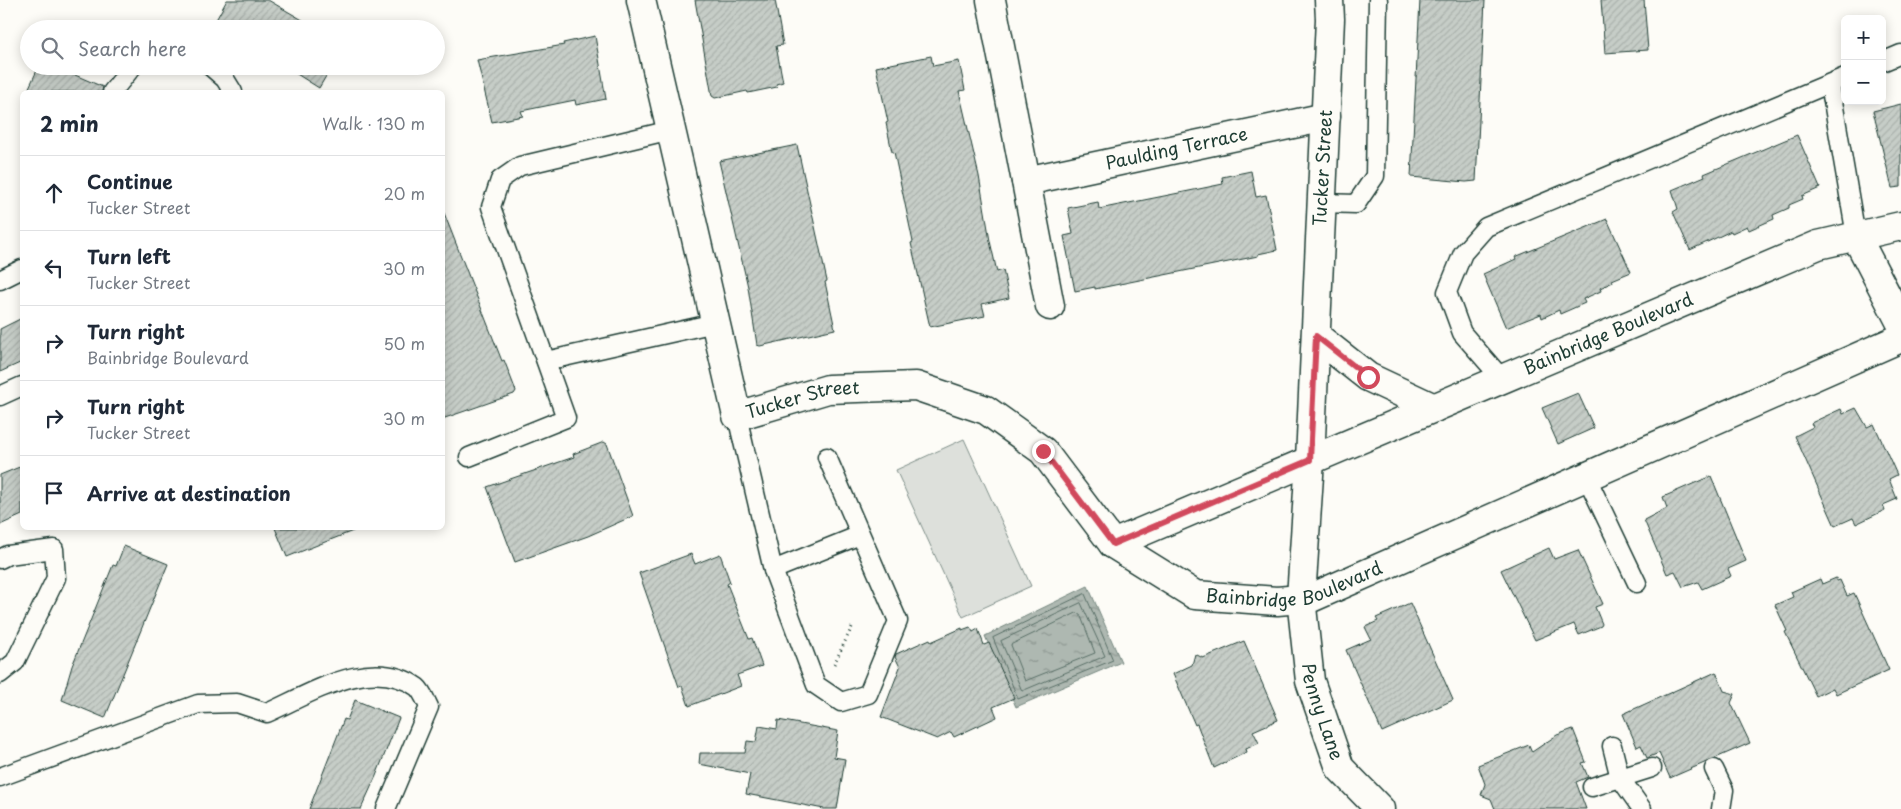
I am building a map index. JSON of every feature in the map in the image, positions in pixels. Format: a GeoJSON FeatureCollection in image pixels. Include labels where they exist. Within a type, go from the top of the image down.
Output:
{"type":"FeatureCollection","features":[{"type":"Feature","properties":{"kind":"street","name":"Tucker Street"},"geometry":{"type":"LineString","coordinates":[[640,0],[737,416],[828,389],[916,386],[986,410],[1043,451],[1113,544]]}},
{"type":"Feature","properties":{"kind":"street"},"geometry":{"type":"LineString","coordinates":[[991,0],[1050,306]]}},
{"type":"Feature","properties":{"kind":"street","name":"Tucker Street"},"geometry":{"type":"LineString","coordinates":[[1301,598],[1316,336],[1330,19],[1329,0]]}},
{"type":"Feature","properties":{"kind":"street","name":"Paulding Terrace"},"geometry":{"type":"LineString","coordinates":[[1026,181],[1326,118]]}},
{"type":"Feature","properties":{"kind":"street","name":"Bainbridge Boulevard"},"geometry":{"type":"LineString","coordinates":[[1113,544],[1818,245],[1901,226]]}},
{"type":"Feature","properties":{"kind":"street"},"geometry":{"type":"LineString","coordinates":[[1856,236],[1901,323]]}},
{"type":"Feature","properties":{"kind":"street"},"geometry":{"type":"LineString","coordinates":[[1316,336],[1368,377],[1434,408]]}},
{"type":"Feature","properties":{"kind":"street","name":"Bainbridge Boulevard"},"geometry":{"type":"LineString","coordinates":[[1113,544],[1195,595],[1277,601],[1311,598],[1901,338]]}},
{"type":"Feature","properties":{"kind":"street","name":"Penny Lane"},"geometry":{"type":"LineString","coordinates":[[1301,598],[1310,681],[1340,768],[1380,809]]}},
{"type":"Feature","properties":{"kind":"lane"},"geometry":{"type":"LineString","coordinates":[[1322,203],[1356,204],[1375,176],[1378,0]]}},
{"type":"Feature","properties":{"kind":"lane"},"geometry":{"type":"LineString","coordinates":[[1886,60],[1901,54]]}},
{"type":"Feature","properties":{"kind":"lane"},"geometry":{"type":"LineString","coordinates":[[114,90],[126,75]]}},
{"type":"Feature","properties":{"kind":"lane"},"geometry":{"type":"LineString","coordinates":[[220,75],[232,90]]}},
{"type":"Feature","properties":{"kind":"lane"},"geometry":{"type":"LineString","coordinates":[[1502,379],[1462,333],[1447,292],[1463,253],[1486,227],[1837,81],[1856,236]]}},
{"type":"Feature","properties":{"kind":"lane"},"geometry":{"type":"LineString","coordinates":[[469,457],[566,418],[491,207],[500,180],[520,166],[671,130]]}},
{"type":"Feature","properties":{"kind":"lane"},"geometry":{"type":"LineString","coordinates":[[0,280],[20,270]]}},
{"type":"Feature","properties":{"kind":"lane"},"geometry":{"type":"LineString","coordinates":[[546,361],[715,323]]}},
{"type":"Feature","properties":{"kind":"lane"},"geometry":{"type":"LineString","coordinates":[[0,396],[20,387]]}},
{"type":"Feature","properties":{"kind":"lane"},"geometry":{"type":"LineString","coordinates":[[737,416],[773,570],[816,684],[841,702],[868,694],[898,621],[827,457]]}},
{"type":"Feature","properties":{"kind":"lane"},"geometry":{"type":"LineString","coordinates":[[1586,476],[1637,583]]}},
{"type":"Feature","properties":{"kind":"lane"},"geometry":{"type":"LineString","coordinates":[[773,570],[860,535]]}},
{"type":"Feature","properties":{"kind":"lane"},"geometry":{"type":"LineString","coordinates":[[0,559],[8,555],[54,549],[56,578],[15,662],[0,674]]}},
{"type":"Feature","properties":{"kind":"lane"},"geometry":{"type":"LineString","coordinates":[[0,777],[198,704],[237,703],[267,713],[347,678],[367,675],[397,677],[418,688],[429,707],[386,809]]}},
{"type":"Feature","properties":{"kind":"lane"},"geometry":{"type":"LineString","coordinates":[[1612,746],[1620,778],[1642,809]]}},
{"type":"Feature","properties":{"kind":"lane"},"geometry":{"type":"LineString","coordinates":[[1592,787],[1652,768]]}},
{"type":"Feature","properties":{"kind":"lane"},"geometry":{"type":"LineString","coordinates":[[1714,769],[1724,790],[1722,809]]}},
{"type":"Feature","properties":{"kind":"shaded area"},"geometry":{"type":"Polygon","coordinates":[[[964,439],[1031,586],[963,617],[896,470],[964,439]]]}},
{"type":"Feature","properties":{"kind":"water"},"geometry":{"type":"Polygon","coordinates":[[[1088,586],[1121,662],[1016,707],[985,636],[1088,586]]]}},
{"type":"Feature","properties":{"kind":"building"},"geometry":{"type":"Polygon","coordinates":[[[227,0],[268,0],[302,20],[216,20],[227,0]]]}},
{"type":"Feature","properties":{"kind":"building"},"geometry":{"type":"Polygon","coordinates":[[[695,0],[775,0],[783,45],[776,46],[783,82],[776,84],[777,87],[748,93],[747,91],[715,98],[712,96],[695,0]]]}},
{"type":"Feature","properties":{"kind":"building"},"geometry":{"type":"Polygon","coordinates":[[[1420,0],[1485,0],[1476,181],[1466,182],[1411,177],[1420,0]]]}},
{"type":"Feature","properties":{"kind":"building"},"geometry":{"type":"Polygon","coordinates":[[[1601,0],[1644,0],[1648,50],[1605,53],[1601,0]]]}},
{"type":"Feature","properties":{"kind":"building"},"geometry":{"type":"Polygon","coordinates":[[[595,36],[606,99],[576,105],[575,100],[521,111],[523,116],[492,122],[477,60],[564,45],[563,43],[595,36]]]}},
{"type":"Feature","properties":{"kind":"building"},"geometry":{"type":"Polygon","coordinates":[[[931,56],[933,66],[959,61],[965,90],[959,91],[979,176],[990,241],[997,272],[1003,270],[1009,298],[982,304],[985,316],[930,327],[911,243],[913,242],[894,152],[892,152],[886,123],[888,122],[876,67],[931,56]]]}},
{"type":"Feature","properties":{"kind":"building"},"geometry":{"type":"Polygon","coordinates":[[[35,75],[75,75],[103,87],[102,90],[28,90],[35,75]]]}},
{"type":"Feature","properties":{"kind":"building"},"geometry":{"type":"Polygon","coordinates":[[[298,75],[327,75],[319,88],[298,75]]]}},
{"type":"Feature","properties":{"kind":"building"},"geometry":{"type":"Polygon","coordinates":[[[1901,104],[1901,187],[1892,188],[1873,111],[1901,104]]]}},
{"type":"Feature","properties":{"kind":"building"},"geometry":{"type":"Polygon","coordinates":[[[1797,135],[1820,188],[1802,196],[1803,199],[1773,215],[1774,219],[1749,230],[1747,226],[1732,233],[1731,231],[1690,250],[1673,212],[1678,209],[1672,190],[1705,176],[1704,174],[1797,135]]]}},
{"type":"Feature","properties":{"kind":"building"},"geometry":{"type":"Polygon","coordinates":[[[797,145],[827,281],[825,282],[835,329],[760,346],[757,345],[748,287],[719,161],[797,145]]]}},
{"type":"Feature","properties":{"kind":"building"},"geometry":{"type":"Polygon","coordinates":[[[1251,171],[1256,197],[1266,195],[1277,250],[1258,254],[1258,256],[1095,289],[1095,287],[1075,291],[1064,236],[1073,234],[1068,208],[1098,202],[1099,209],[1199,189],[1223,184],[1222,177],[1251,171]]]}},
{"type":"Feature","properties":{"kind":"building"},"geometry":{"type":"Polygon","coordinates":[[[445,216],[502,361],[504,360],[516,391],[514,394],[445,418],[445,216]]]}},
{"type":"Feature","properties":{"kind":"building"},"geometry":{"type":"Polygon","coordinates":[[[1607,219],[1631,272],[1612,280],[1613,282],[1600,288],[1601,291],[1583,299],[1585,303],[1560,314],[1559,310],[1542,318],[1541,314],[1506,328],[1483,274],[1516,259],[1515,257],[1607,219]]]}},
{"type":"Feature","properties":{"kind":"building"},"geometry":{"type":"Polygon","coordinates":[[[20,319],[20,363],[0,372],[0,329],[20,319]]]}},
{"type":"Feature","properties":{"kind":"building"},"geometry":{"type":"Polygon","coordinates":[[[1578,393],[1594,428],[1558,444],[1542,408],[1578,393]]]}},
{"type":"Feature","properties":{"kind":"building"},"geometry":{"type":"Polygon","coordinates":[[[1856,408],[1867,427],[1874,424],[1897,475],[1889,479],[1897,499],[1883,505],[1885,510],[1856,524],[1853,518],[1835,526],[1795,436],[1813,427],[1811,423],[1841,409],[1843,414],[1856,408]]]}},
{"type":"Feature","properties":{"kind":"building"},"geometry":{"type":"Polygon","coordinates":[[[604,442],[607,444],[633,516],[588,536],[515,562],[487,487],[574,457],[573,454],[604,442]]]}},
{"type":"Feature","properties":{"kind":"building"},"geometry":{"type":"Polygon","coordinates":[[[20,467],[20,516],[0,525],[0,475],[20,467]]]}},
{"type":"Feature","properties":{"kind":"building"},"geometry":{"type":"Polygon","coordinates":[[[1711,476],[1746,561],[1728,569],[1731,576],[1702,589],[1698,582],[1683,587],[1675,571],[1667,574],[1644,520],[1667,508],[1663,497],[1711,476]]]}},
{"type":"Feature","properties":{"kind":"building"},"geometry":{"type":"Polygon","coordinates":[[[276,530],[355,530],[287,557],[276,530]]]}},
{"type":"Feature","properties":{"kind":"building"},"geometry":{"type":"Polygon","coordinates":[[[124,546],[168,564],[105,718],[62,700],[72,666],[113,565],[116,566],[124,546]]]}},
{"type":"Feature","properties":{"kind":"building"},"geometry":{"type":"Polygon","coordinates":[[[1549,548],[1554,559],[1578,550],[1603,604],[1595,607],[1602,624],[1601,626],[1579,635],[1574,624],[1535,640],[1501,570],[1549,548]]]}},
{"type":"Feature","properties":{"kind":"building"},"geometry":{"type":"Polygon","coordinates":[[[691,554],[695,564],[720,554],[730,582],[727,584],[749,639],[752,638],[762,666],[737,675],[741,686],[689,706],[682,686],[679,687],[639,573],[691,554]]]}},
{"type":"Feature","properties":{"kind":"building"},"geometry":{"type":"Polygon","coordinates":[[[1836,578],[1837,581],[1840,580],[1847,596],[1854,593],[1889,670],[1836,694],[1833,688],[1816,696],[1785,632],[1787,631],[1775,605],[1793,597],[1791,592],[1820,579],[1822,584],[1836,578]]]}},
{"type":"Feature","properties":{"kind":"building"},"geometry":{"type":"Polygon","coordinates":[[[1410,603],[1453,700],[1382,732],[1346,650],[1371,639],[1365,627],[1378,621],[1376,618],[1410,603]]]}},
{"type":"Feature","properties":{"kind":"building"},"geometry":{"type":"Polygon","coordinates":[[[970,627],[973,632],[978,629],[984,645],[989,643],[1014,698],[993,707],[997,717],[954,737],[951,732],[937,739],[881,717],[900,667],[895,657],[896,654],[930,639],[931,642],[962,628],[962,630],[970,627]]]}},
{"type":"Feature","properties":{"kind":"building"},"geometry":{"type":"Polygon","coordinates":[[[1244,641],[1278,720],[1253,731],[1259,743],[1246,749],[1247,752],[1214,768],[1197,724],[1195,725],[1173,674],[1192,665],[1195,654],[1203,658],[1244,641]]]}},
{"type":"Feature","properties":{"kind":"building"},"geometry":{"type":"Polygon","coordinates":[[[1716,672],[1724,691],[1735,694],[1731,703],[1750,743],[1670,778],[1659,753],[1647,758],[1641,745],[1637,747],[1623,714],[1716,672]]]}},
{"type":"Feature","properties":{"kind":"building"},"geometry":{"type":"Polygon","coordinates":[[[355,700],[399,718],[376,776],[361,809],[309,809],[344,719],[347,720],[355,700]]]}},
{"type":"Feature","properties":{"kind":"building"},"geometry":{"type":"Polygon","coordinates":[[[778,720],[838,731],[834,757],[845,759],[837,809],[824,809],[746,794],[750,774],[699,764],[700,753],[745,753],[747,741],[756,742],[759,726],[777,729],[778,720]]]}},
{"type":"Feature","properties":{"kind":"building"},"geometry":{"type":"Polygon","coordinates":[[[1573,729],[1586,762],[1582,763],[1588,777],[1576,782],[1586,809],[1495,809],[1491,799],[1481,795],[1485,784],[1478,765],[1529,745],[1532,752],[1557,735],[1573,729]]]}},
{"type":"Feature","properties":{"kind":"route"},"geometry":{"type":"LineString","coordinates":[[1043,451],[1113,544],[1310,460],[1316,336],[1368,377]]}}]}
